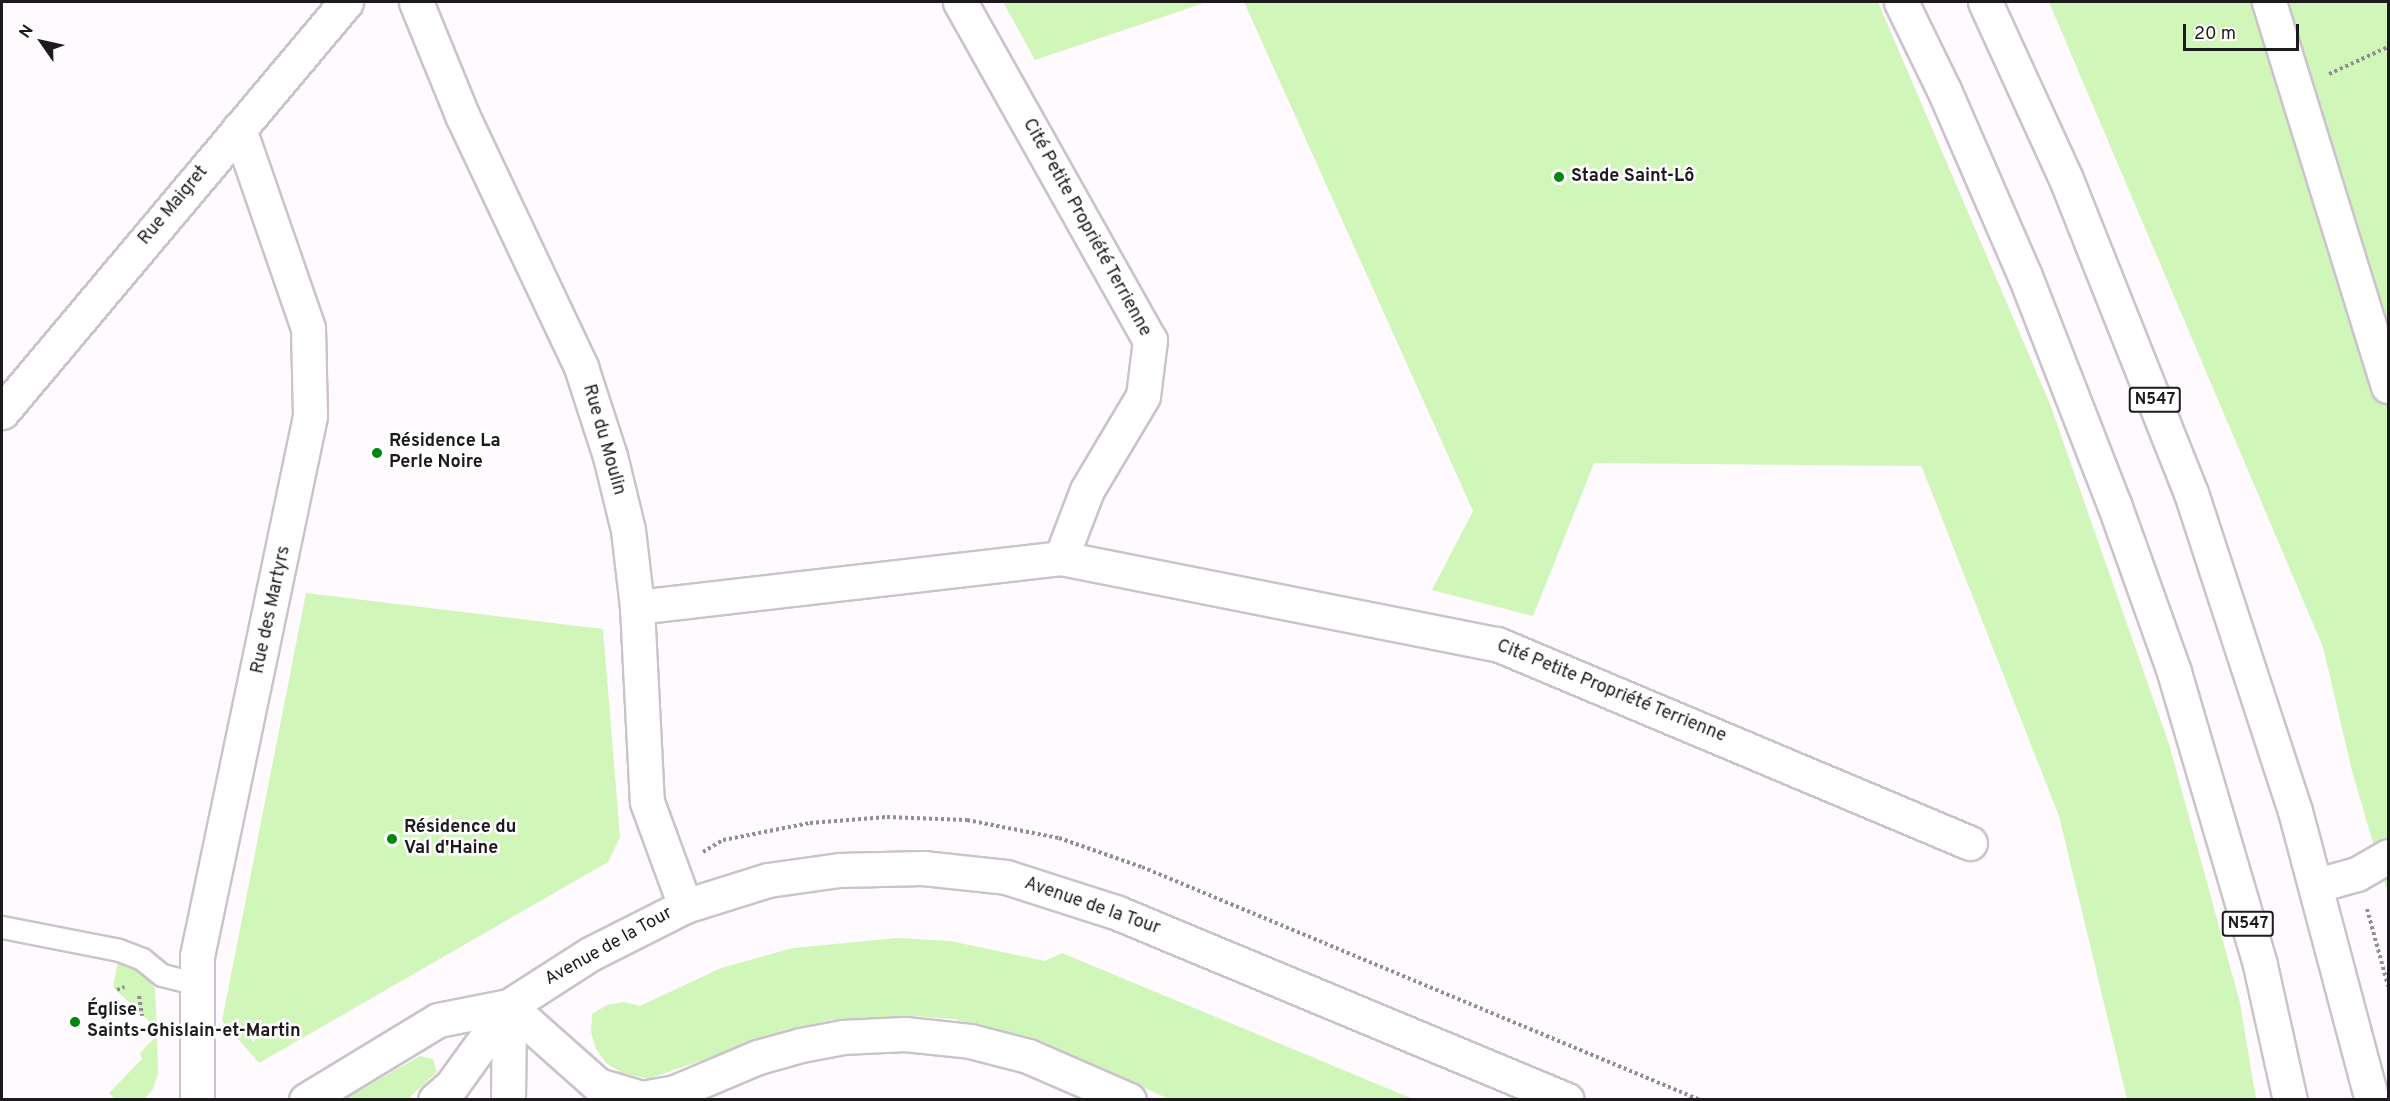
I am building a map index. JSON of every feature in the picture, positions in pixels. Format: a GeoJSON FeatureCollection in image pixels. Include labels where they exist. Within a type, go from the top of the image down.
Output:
{"type":"FeatureCollection","features":[{"type":"Feature","properties":{"kind":"street","name":"Rue Maigret"},"geometry":{"type":"LineString","coordinates":[[2,412],[346,2]]}},
{"type":"Feature","properties":{"kind":"street","name":"Rue du Moulin"},"geometry":{"type":"LineString","coordinates":[[416,2],[462,115],[581,367],[610,456],[628,530],[637,607],[647,802],[685,906]]}},
{"type":"Feature","properties":{"kind":"street","name":"Cité Petite Propriété Terrienne"},"geometry":{"type":"LineString","coordinates":[[960,2],[1150,340],[1143,396],[1086,490],[1060,558]]}},
{"type":"Feature","properties":{"kind":"street","name":"N547"},"geometry":{"type":"LineString","coordinates":[[1901,2],[1944,90],[2025,276],[2114,504],[2174,672],[2260,966],[2288,1095]]}},
{"type":"Feature","properties":{"kind":"street","name":"N547"},"geometry":{"type":"LineString","coordinates":[[1986,2],[2066,179],[2191,493],[2258,689],[2317,885],[2372,1100]]}},
{"type":"Feature","properties":{"kind":"street"},"geometry":{"type":"LineString","coordinates":[[2269,2],[2388,386]]}},
{"type":"Feature","properties":{"kind":"street","name":"Rue des Martyrs"},"geometry":{"type":"LineString","coordinates":[[196,1100],[197,956],[310,416],[308,328],[239,129]]}},
{"type":"Feature","properties":{"kind":"street","name":"Cité Petite Propriété Terrienne"},"geometry":{"type":"LineString","coordinates":[[637,607],[1060,558],[1497,644],[1970,843]]}},
{"type":"Feature","properties":{"kind":"street"},"geometry":{"type":"LineString","coordinates":[[2317,885],[2357,874],[2388,856]]}},
{"type":"Feature","properties":{"kind":"street","name":"Avenue de la Tour"},"geometry":{"type":"LineString","coordinates":[[435,1100],[452,1085],[509,1006],[590,954],[685,906],[768,880],[839,870],[923,868],[1006,878],[1118,913],[1567,1100]]}},
{"type":"Feature","properties":{"kind":"street"},"geometry":{"type":"LineString","coordinates":[[508,1100],[509,1006]]}},
{"type":"Feature","properties":{"kind":"street"},"geometry":{"type":"LineString","coordinates":[[509,1006],[597,1085],[642,1098],[675,1092],[758,1057],[801,1045],[843,1037],[905,1034],[970,1041],[1028,1056],[1129,1100]]}},
{"type":"Feature","properties":{"kind":"street","name":"Avenue de la Tour"},"geometry":{"type":"LineString","coordinates":[[306,1100],[438,1020],[509,1006]]}},
{"type":"Feature","properties":{"kind":"lane"},"geometry":{"type":"LineString","coordinates":[[2,927],[119,950],[142,959],[162,975],[197,984]]}},
{"type":"Feature","properties":{"kind":"path"},"geometry":{"type":"LineString","coordinates":[[2297,88],[2388,47]]}},
{"type":"Feature","properties":{"kind":"path"},"geometry":{"type":"LineString","coordinates":[[2357,874],[2388,986]]}},
{"type":"Feature","properties":{"kind":"path"},"geometry":{"type":"LineString","coordinates":[[138,992],[142,1016]]}},
{"type":"Feature","properties":{"kind":"green space"},"geometry":{"type":"Polygon","coordinates":[[[1003,2],[1207,2],[1035,60],[1003,2]]]}},
{"type":"Feature","properties":{"kind":"green space"},"geometry":{"type":"Polygon","coordinates":[[[1244,2],[1878,2],[2050,404],[2169,744],[2240,1003],[2256,1099],[2127,1099],[2059,816],[1919,460],[1921,466],[1594,463],[1533,616],[1432,590],[1473,511],[1244,2]]]}},
{"type":"Feature","properties":{"kind":"green space"},"geometry":{"type":"Polygon","coordinates":[[[2049,2],[2388,2],[2388,894],[2352,771],[2323,647],[2049,2]]]}},
{"type":"Feature","properties":{"kind":"green space"},"geometry":{"type":"Polygon","coordinates":[[[306,593],[603,629],[620,837],[608,862],[259,1063],[222,1021],[306,593]]]}},
{"type":"Feature","properties":{"kind":"green space"},"geometry":{"type":"Polygon","coordinates":[[[897,938],[950,941],[1045,961],[1062,953],[1413,1099],[1169,1099],[1050,1046],[954,1019],[912,1016],[832,1020],[789,1030],[648,1079],[622,1073],[606,1063],[596,1049],[591,1032],[592,1014],[607,1005],[624,1002],[640,1006],[721,968],[793,948],[897,938]]]}},
{"type":"Feature","properties":{"kind":"green space"},"geometry":{"type":"Polygon","coordinates":[[[118,961],[140,970],[155,988],[157,1029],[113,987],[118,961]]]}},
{"type":"Feature","properties":{"kind":"green space"},"geometry":{"type":"Polygon","coordinates":[[[157,1035],[158,1073],[153,1089],[144,1099],[115,1099],[109,1093],[142,1059],[140,1053],[157,1035]]]}},
{"type":"Feature","properties":{"kind":"green space"},"geometry":{"type":"Polygon","coordinates":[[[420,1056],[433,1059],[437,1072],[408,1099],[344,1099],[420,1056]]]}},
{"type":"Feature","properties":{"kind":"place","name":"Stade Saint-Lô"},"geometry":{"type":"Point","coordinates":[1559,177]}},
{"type":"Feature","properties":{"kind":"place","name":"Résidence La Perle Noire"},"geometry":{"type":"Point","coordinates":[377,453]}},
{"type":"Feature","properties":{"kind":"place","name":"Résidence du Val d'Haine"},"geometry":{"type":"Point","coordinates":[392,839]}},
{"type":"Feature","properties":{"kind":"place","name":"Église Saints-Ghislain-et-Martin"},"geometry":{"type":"Point","coordinates":[75,1022]}}]}
